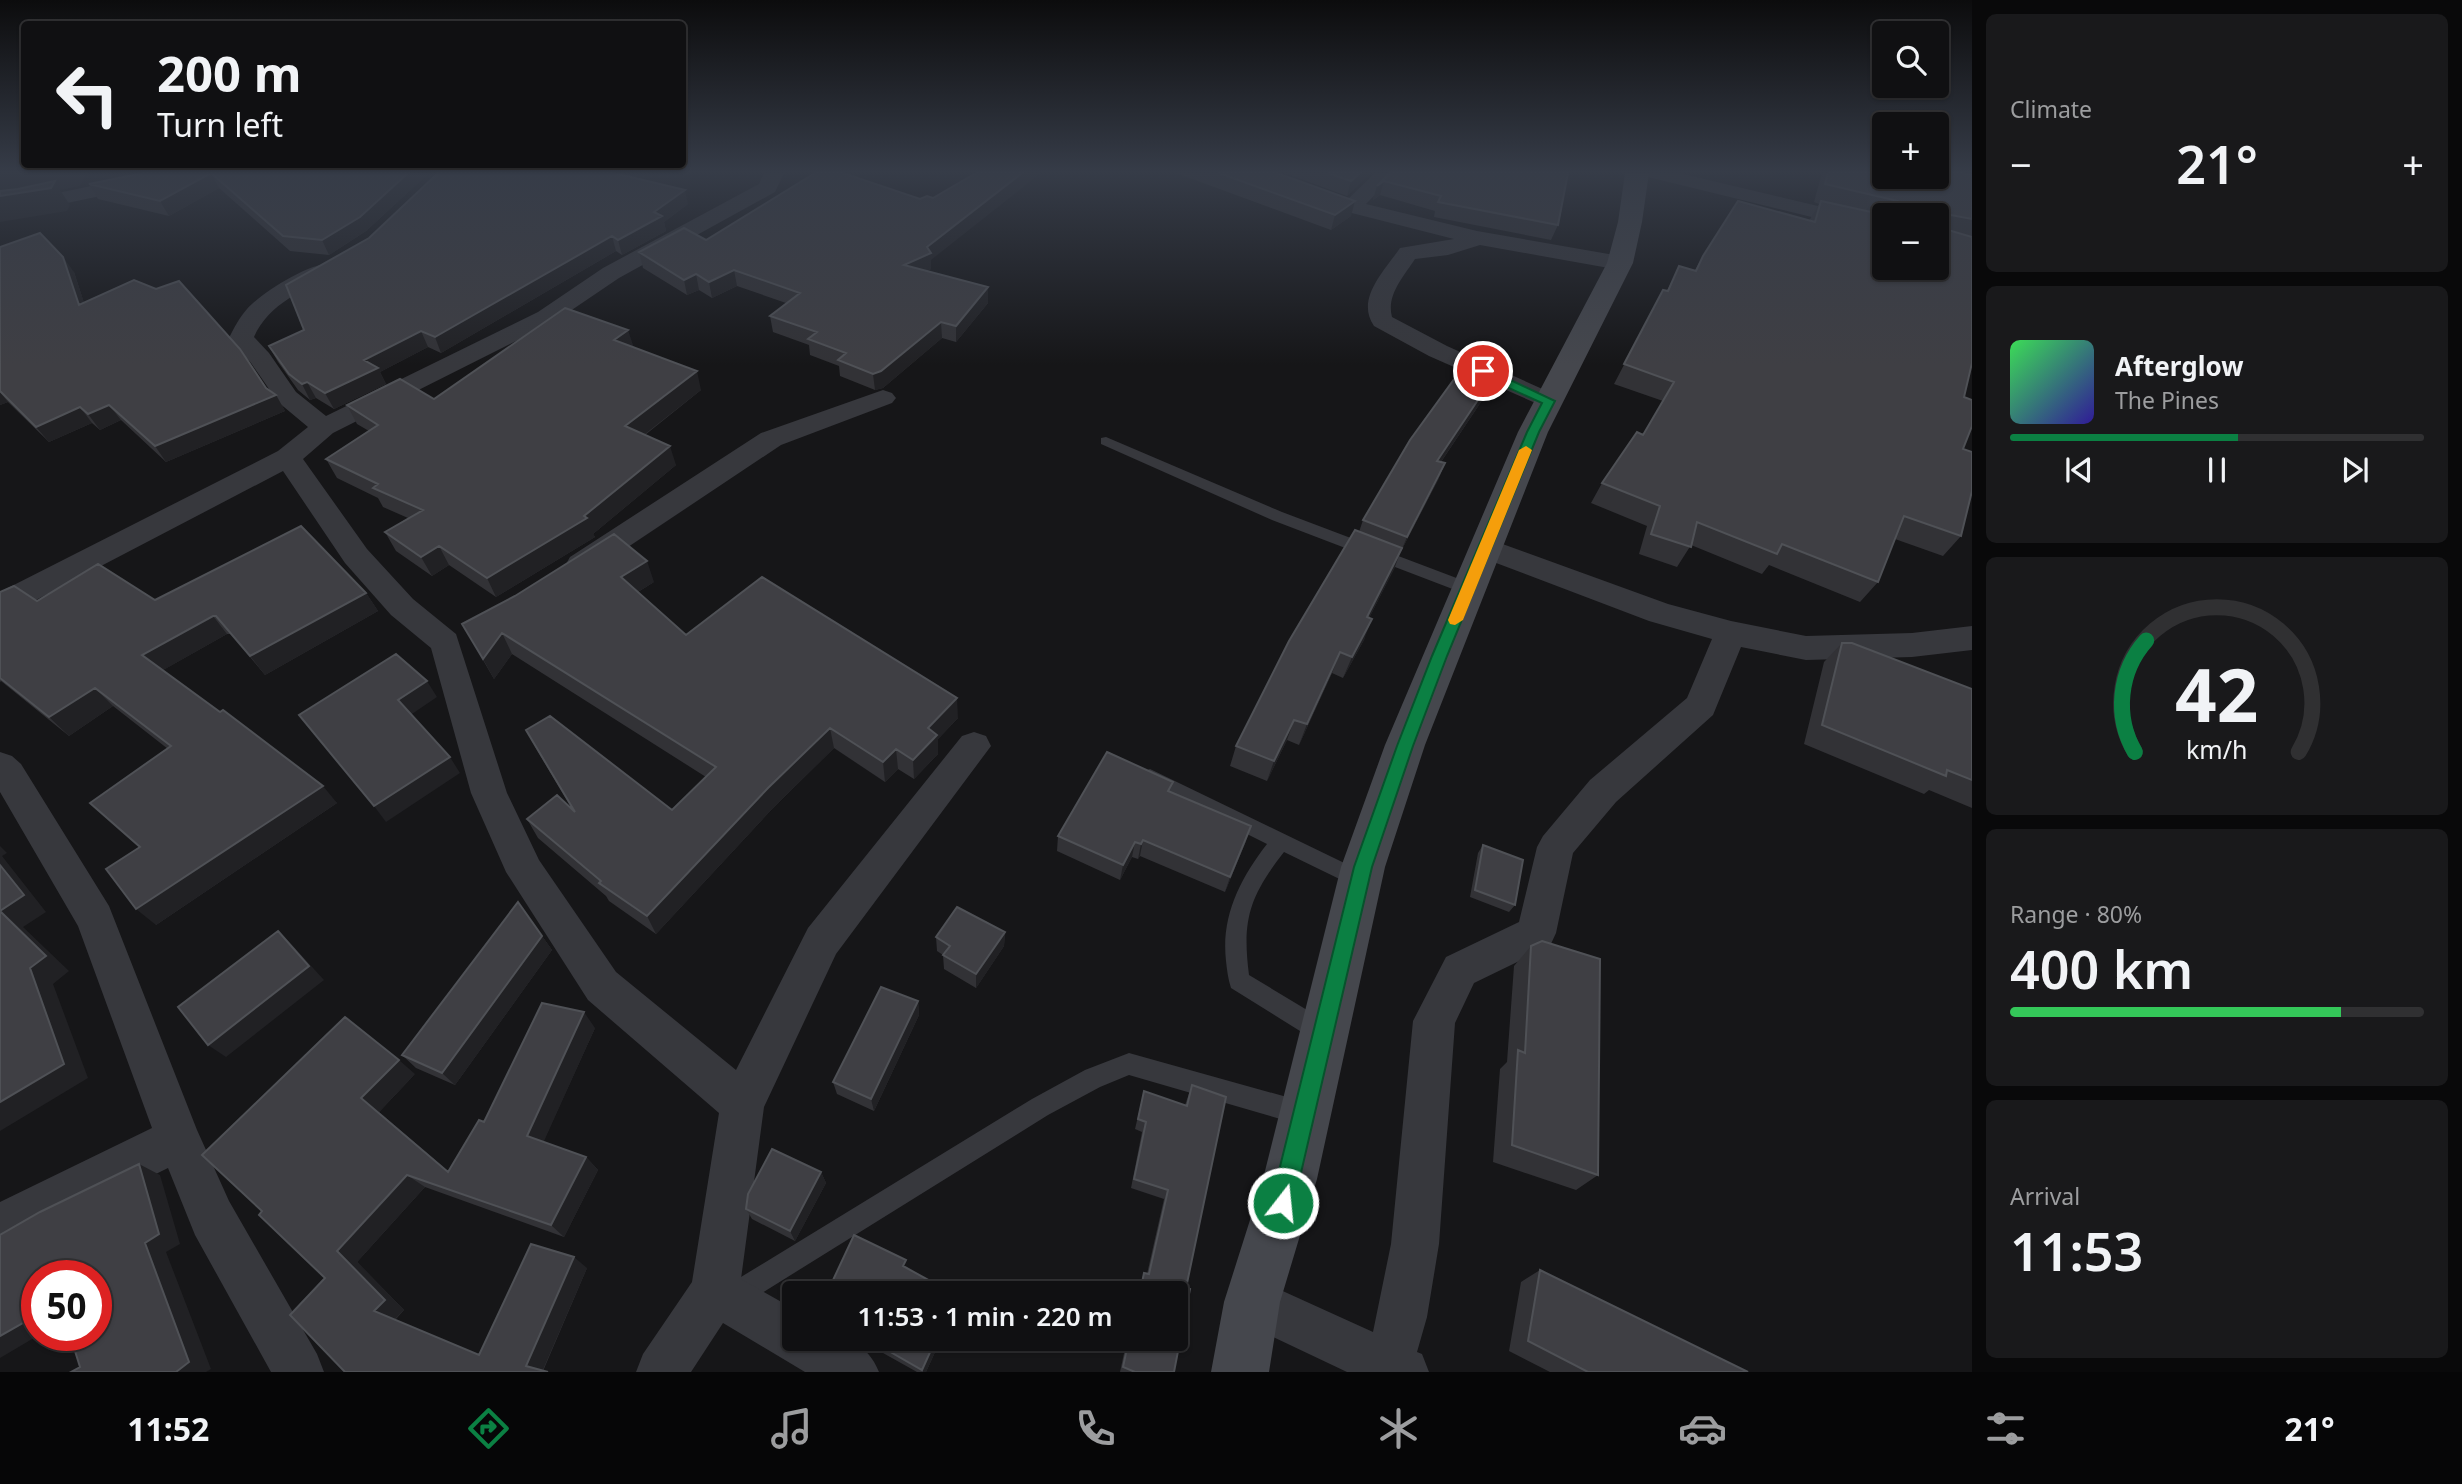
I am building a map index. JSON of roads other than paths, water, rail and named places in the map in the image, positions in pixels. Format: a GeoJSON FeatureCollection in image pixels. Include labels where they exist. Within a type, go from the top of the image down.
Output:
{"type":"FeatureCollection","features":[{"type":"Feature","properties":{"kind":"main road"},"geometry":{"type":"LineString","coordinates":[[1240,1372],[1252,1302],[1290,1179],[1360,880],[1405,746],[1533,432],[1620,263],[1626,237]]}},
{"type":"Feature","properties":{"kind":"street"},"geometry":{"type":"LineString","coordinates":[[0,605],[288,457],[324,427],[546,317],[611,273],[677,237]]}},
{"type":"Feature","properties":{"kind":"street"},"geometry":{"type":"LineString","coordinates":[[1469,237],[1620,263]]}},
{"type":"Feature","properties":{"kind":"street"},"geometry":{"type":"LineString","coordinates":[[1477,239],[1448,248],[1408,253],[1382,294],[1377,309],[1378,315],[1382,321],[1438,351],[1549,401]]}},
{"type":"Feature","properties":{"kind":"street"},"geometry":{"type":"LineString","coordinates":[[324,427],[287,397],[260,358],[242,338],[248,320],[261,305],[342,260]]}},
{"type":"Feature","properties":{"kind":"street"},"geometry":{"type":"LineString","coordinates":[[556,580],[771,439],[883,398]]}},
{"type":"Feature","properties":{"kind":"street"},"geometry":{"type":"LineString","coordinates":[[288,457],[329,520],[402,607],[456,636],[489,793],[525,872],[602,986],[742,1104]]}},
{"type":"Feature","properties":{"kind":"street"},"geometry":{"type":"LineString","coordinates":[[1486,548],[1660,613],[1731,633],[1806,648],[1913,645],[1972,638]]}},
{"type":"Feature","properties":{"kind":"street"},"geometry":{"type":"LineString","coordinates":[[1252,1302],[1396,1368],[1415,1244],[1434,1021],[1460,970],[1536,933],[1556,847],[1603,791],[1701,706],[1731,633]]}},
{"type":"Feature","properties":{"kind":"street"},"geometry":{"type":"LineString","coordinates":[[661,1372],[722,1295],[742,1104],[822,941],[915,818],[974,746]]}},
{"type":"Feature","properties":{"kind":"street"},"geometry":{"type":"LineString","coordinates":[[0,766],[8,774],[95,919],[178,1139],[212,1217],[299,1372]]}},
{"type":"Feature","properties":{"kind":"street"},"geometry":{"type":"LineString","coordinates":[[0,1227],[178,1139]]}},
{"type":"Feature","properties":{"kind":"street"},"geometry":{"type":"LineString","coordinates":[[722,1295],[782,1330]]}},
{"type":"Feature","properties":{"kind":"street"},"geometry":{"type":"LineString","coordinates":[[818,1351],[854,1372]]}},
{"type":"Feature","properties":{"kind":"lane"},"geometry":{"type":"LineString","coordinates":[[1106,441],[1277,516],[1469,589]]}},
{"type":"Feature","properties":{"kind":"lane"},"geometry":{"type":"LineString","coordinates":[[1132,768],[1360,880]]}},
{"type":"Feature","properties":{"kind":"lane"},"geometry":{"type":"LineString","coordinates":[[1281,841],[1254,873],[1244,899],[1235,932],[1239,981],[1324,1033]]}},
{"type":"Feature","properties":{"kind":"lane"},"geometry":{"type":"LineString","coordinates":[[722,1295],[1040,1107],[1093,1078],[1129,1064],[1152,1068],[1305,1114]]}}]}
